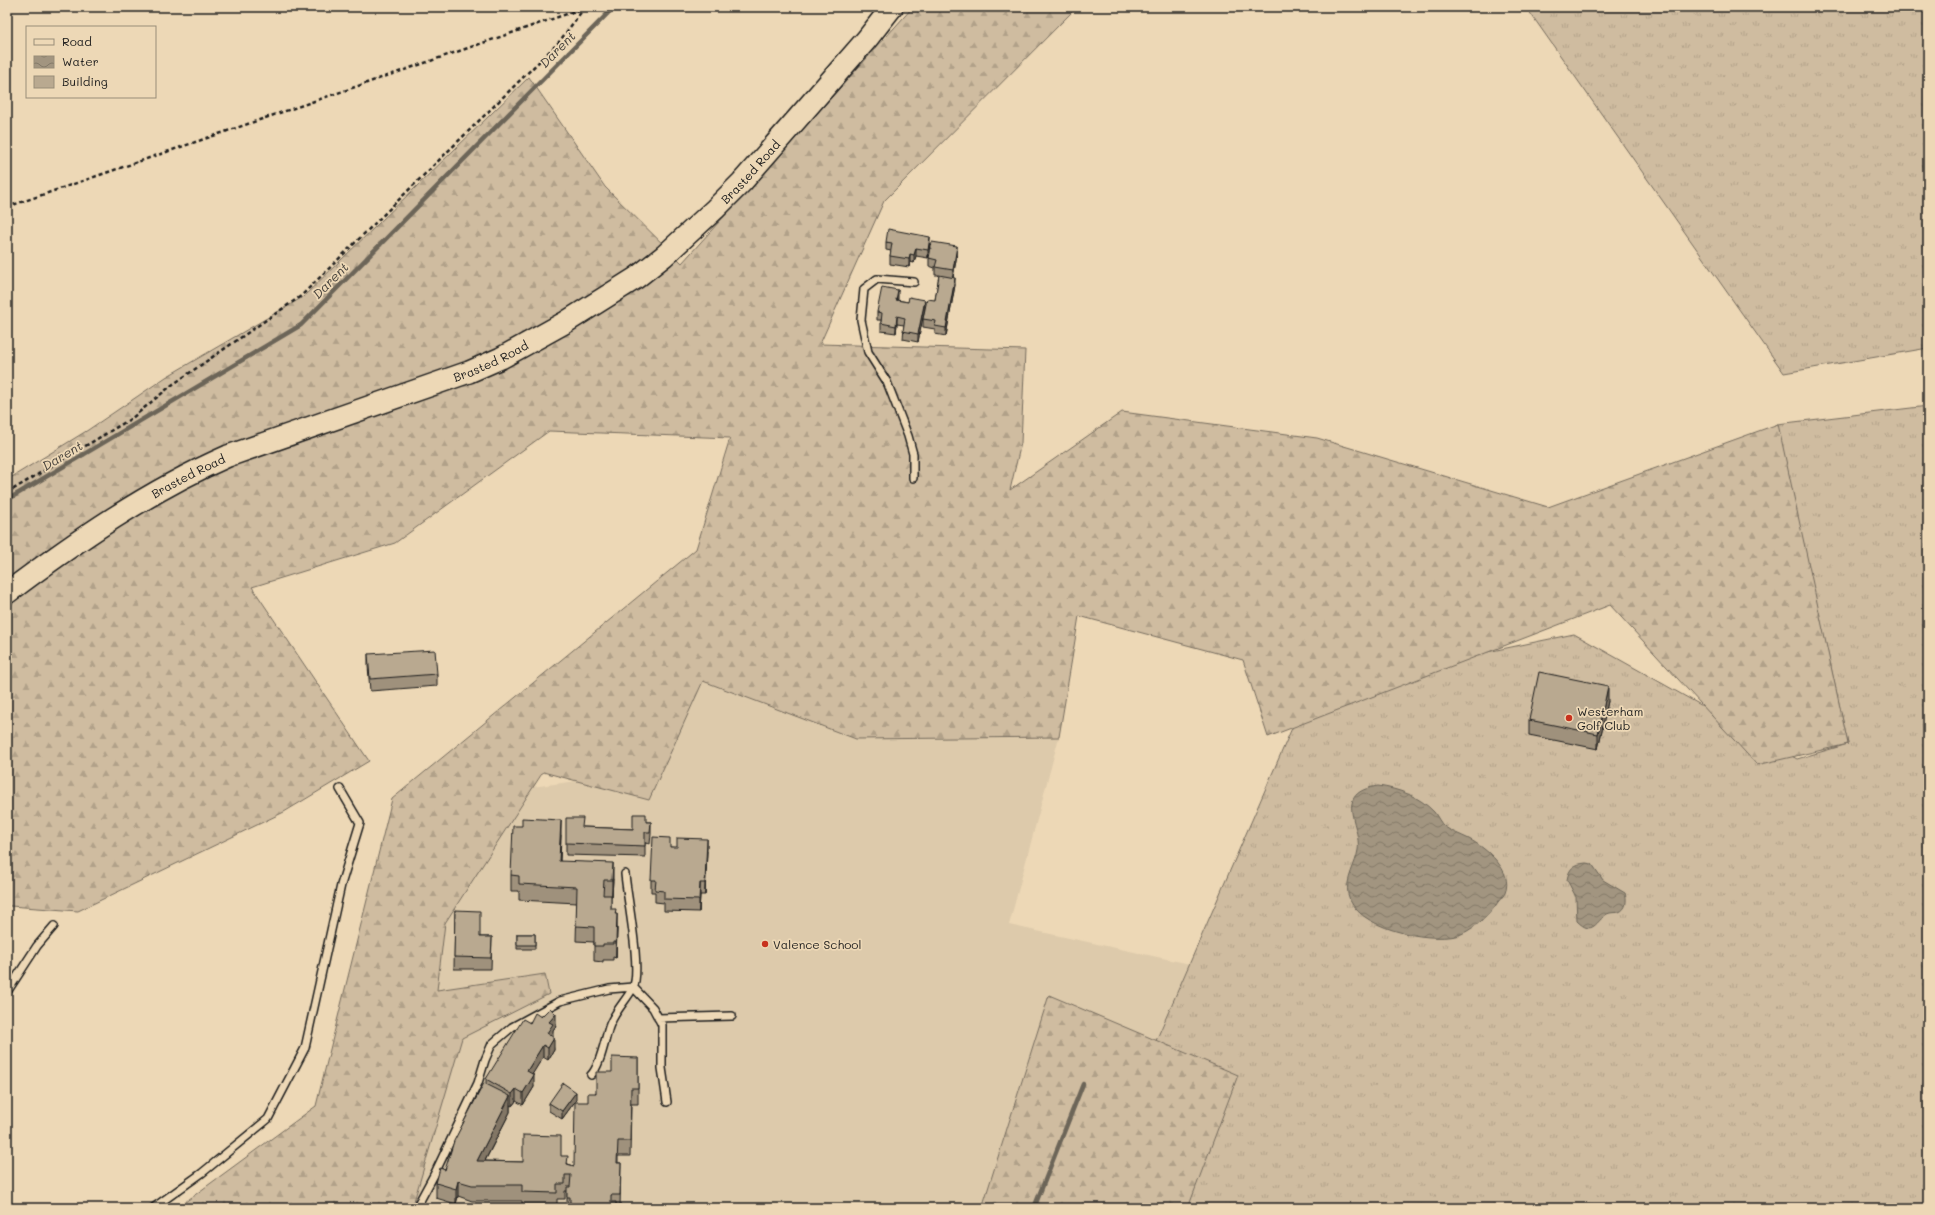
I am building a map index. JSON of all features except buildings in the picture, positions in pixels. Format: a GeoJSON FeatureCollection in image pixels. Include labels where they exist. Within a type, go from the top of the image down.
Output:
{"type":"FeatureCollection","features":[{"type":"Feature","properties":{"kind":"main road","name":"Brasted Road"},"geometry":{"type":"LineString","coordinates":[[7,593],[65,550],[137,503],[198,469],[228,456],[469,372],[534,341],[630,282],[689,234],[742,182],[867,39],[892,7]]}},
{"type":"Feature","properties":{"kind":"lane"},"geometry":{"type":"LineString","coordinates":[[913,478],[913,454],[908,436],[887,382],[868,352],[860,320],[864,289],[877,279],[914,282]]}},
{"type":"Feature","properties":{"kind":"lane"},"geometry":{"type":"LineString","coordinates":[[153,1208],[202,1173],[268,1119],[305,1048],[341,885],[360,823],[340,789]]}},
{"type":"Feature","properties":{"kind":"lane"},"geometry":{"type":"LineString","coordinates":[[591,1075],[599,1058],[609,1026],[617,1010],[633,987],[636,959],[625,874]]}},
{"type":"Feature","properties":{"kind":"lane"},"geometry":{"type":"LineString","coordinates":[[7,992],[37,946],[54,926]]}},
{"type":"Feature","properties":{"kind":"lane"},"geometry":{"type":"LineString","coordinates":[[633,987],[653,1008],[662,1025],[662,1068],[667,1102]]}},
{"type":"Feature","properties":{"kind":"lane"},"geometry":{"type":"LineString","coordinates":[[416,1208],[435,1173],[478,1083],[484,1060],[492,1044],[512,1027],[560,1001],[609,989],[633,987]]}},
{"type":"Feature","properties":{"kind":"lane"},"geometry":{"type":"LineString","coordinates":[[658,1018],[732,1016]]}},
{"type":"Feature","properties":{"kind":"path"},"geometry":{"type":"LineString","coordinates":[[7,208],[585,7]]}},
{"type":"Feature","properties":{"kind":"path"},"geometry":{"type":"LineString","coordinates":[[7,493],[132,418],[172,384],[302,296],[559,42],[585,7]]}},
{"type":"Feature","properties":{"kind":"shaded area","name":"Valence School"},"geometry":{"type":"Polygon","coordinates":[[[703,681],[856,739],[1059,737],[1009,925],[1190,964],[1085,1204],[1081,1208],[352,1208],[437,920],[532,787],[592,779],[703,681]]]}},
{"type":"Feature","properties":{"kind":"green space"},"geometry":{"type":"Polygon","coordinates":[[[913,7],[1077,7],[884,201],[820,344],[1025,350],[1021,443],[1010,490],[1122,412],[1317,438],[1548,507],[1778,424],[1848,744],[1757,765],[1610,605],[1268,737],[1243,660],[1079,616],[1059,737],[856,739],[703,681],[649,800],[543,772],[445,923],[437,990],[545,974],[549,994],[462,1038],[412,1208],[177,1208],[316,1106],[392,799],[696,549],[730,438],[549,431],[395,543],[252,587],[369,761],[284,812],[78,911],[10,906],[7,904],[7,480],[88,430],[166,377],[303,297],[529,77],[605,187],[682,263],[913,7]]]}},
{"type":"Feature","properties":{"kind":"green space"},"geometry":{"type":"Polygon","coordinates":[[[1526,7],[1928,7],[1928,348],[1784,373],[1526,7]]]}},
{"type":"Feature","properties":{"kind":"green space","name":"Westerham Golf Club"},"geometry":{"type":"Polygon","coordinates":[[[1928,406],[1928,1208],[1086,1208],[1085,1204],[1309,689],[1574,634],[1797,759],[1848,744],[1777,424],[1928,406]]]}},
{"type":"Feature","properties":{"kind":"green space"},"geometry":{"type":"Polygon","coordinates":[[[1049,995],[1238,1075],[1188,1208],[982,1208],[1049,995]]]}},
{"type":"Feature","properties":{"kind":"water"},"geometry":{"type":"Polygon","coordinates":[[[1378,786],[1401,791],[1422,802],[1434,812],[1445,827],[1476,843],[1497,861],[1506,877],[1507,885],[1505,893],[1493,910],[1473,928],[1456,936],[1428,937],[1411,935],[1378,924],[1364,916],[1353,906],[1347,888],[1358,850],[1352,803],[1356,796],[1364,790],[1378,786]]]}},
{"type":"Feature","properties":{"kind":"water"},"geometry":{"type":"Polygon","coordinates":[[[1578,864],[1592,864],[1603,880],[1625,893],[1626,898],[1626,904],[1622,911],[1607,914],[1591,928],[1582,926],[1577,921],[1576,897],[1567,880],[1569,872],[1573,867],[1578,864]]]}},
{"type":"Feature","properties":{"kind":"waterway","name":"Darent"},"geometry":{"type":"LineString","coordinates":[[7,500],[301,325],[614,7]]}},
{"type":"Feature","properties":{"kind":"waterway"},"geometry":{"type":"LineString","coordinates":[[1034,1208],[1083,1084]]}},
{"type":"Feature","properties":{"kind":"place","name":"Westerham Golf Club"},"geometry":{"type":"Point","coordinates":[1569,718]}},
{"type":"Feature","properties":{"kind":"place","name":"Valence School"},"geometry":{"type":"Point","coordinates":[765,944]}}]}
